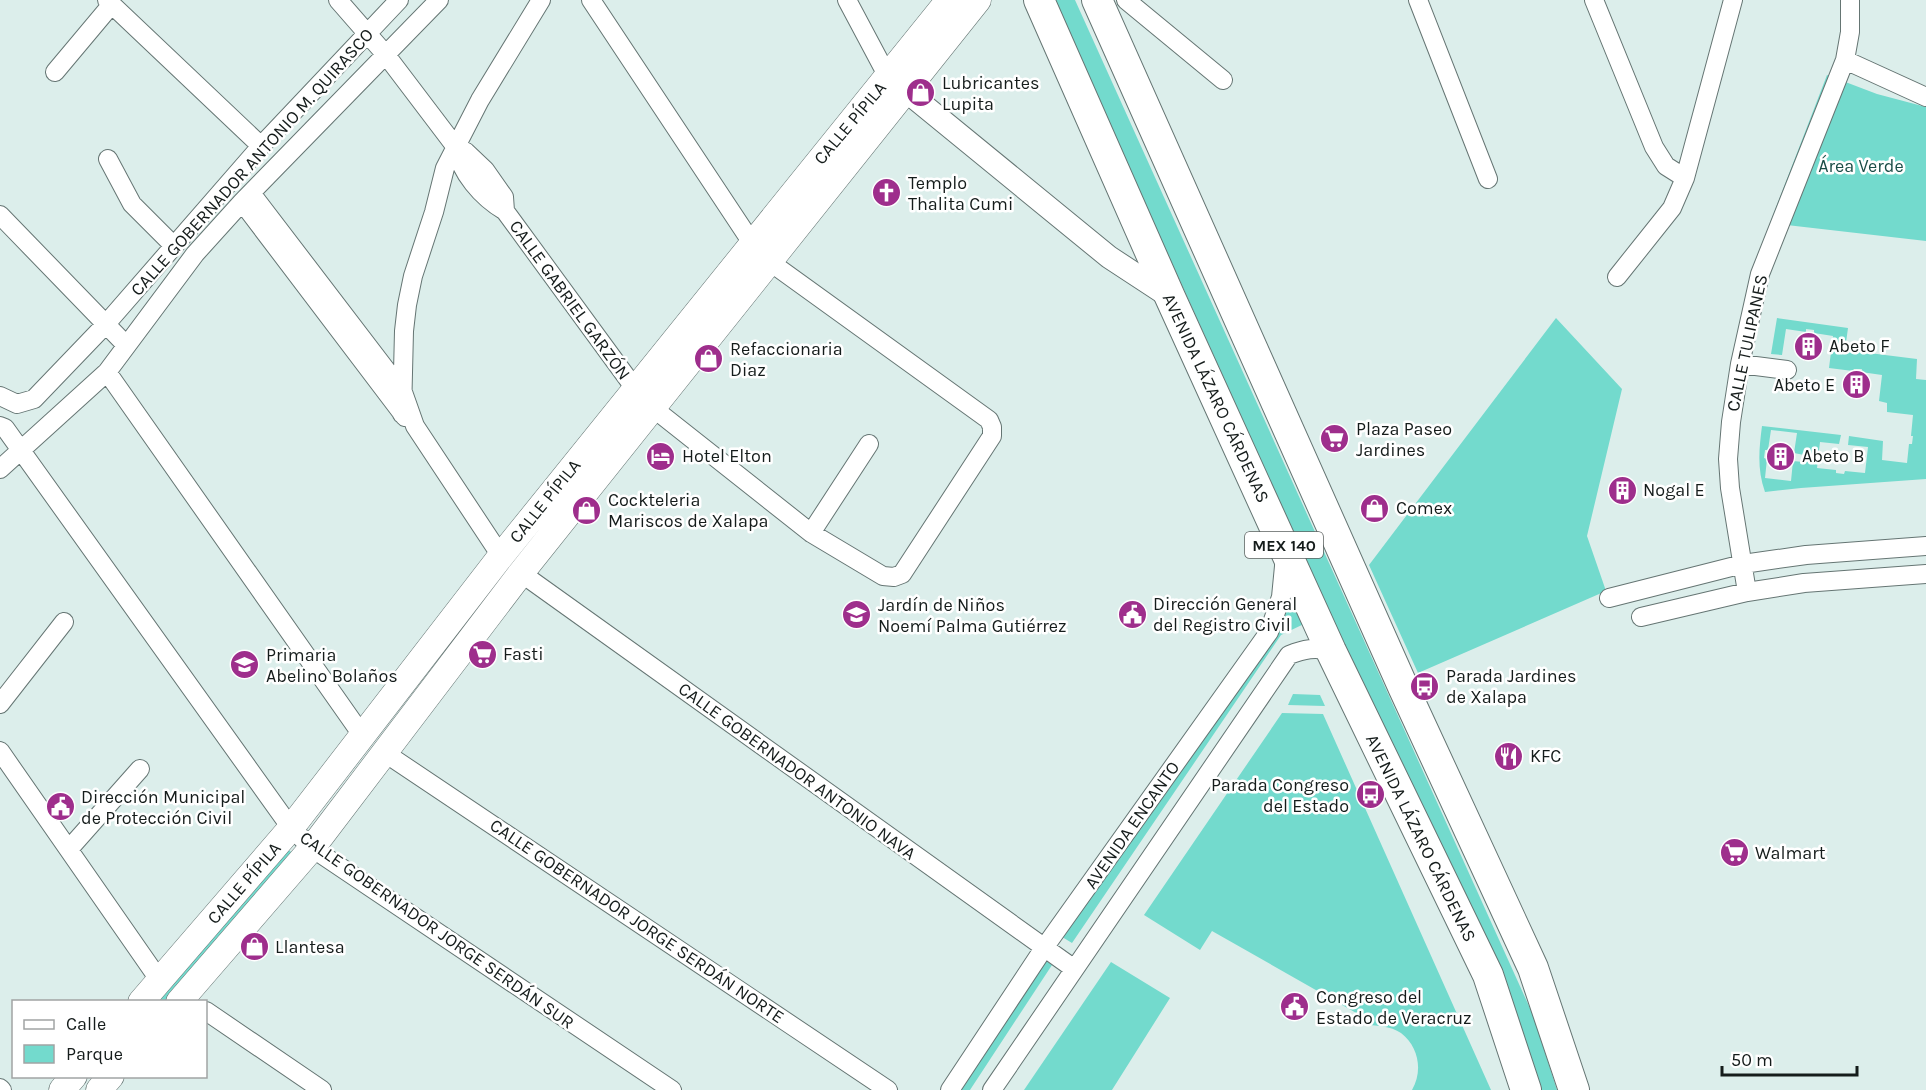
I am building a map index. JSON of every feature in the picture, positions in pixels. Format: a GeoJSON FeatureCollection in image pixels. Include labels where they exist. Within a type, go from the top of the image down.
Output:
{"type":"FeatureCollection","features":[{"type":"Feature","properties":{"kind":"highway","name":"AVENIDA LÁZARO CÁRDENAS"},"geometry":{"type":"LineString","coordinates":[[1039,0],[1170,297],[1331,651],[1488,975],[1526,1090]]}},
{"type":"Feature","properties":{"kind":"highway","name":"MEX 140"},"geometry":{"type":"LineString","coordinates":[[1097,0],[1400,678],[1533,968],[1574,1090]]}},
{"type":"Feature","properties":{"kind":"main road"},"geometry":{"type":"LineString","coordinates":[[927,0],[910,24],[897,84],[932,74],[994,0]]}},
{"type":"Feature","properties":{"kind":"main road","name":"CALLE PÍPILA"},"geometry":{"type":"LineString","coordinates":[[184,1000],[312,848],[521,573],[770,262],[897,84],[949,0]]}},
{"type":"Feature","properties":{"kind":"main road","name":"CALLE PÍPILA"},"geometry":{"type":"LineString","coordinates":[[143,1000],[291,828],[501,556],[752,243],[897,84],[978,0]]}},
{"type":"Feature","properties":{"kind":"main road"},"geometry":{"type":"LineString","coordinates":[[62,1090],[73,1078]]}},
{"type":"Feature","properties":{"kind":"main road"},"geometry":{"type":"LineString","coordinates":[[99,1090],[110,1078]]}},
{"type":"Feature","properties":{"kind":"street","name":"CALLE GABRIEL GARZÓN"},"geometry":{"type":"LineString","coordinates":[[338,0],[386,55],[455,146],[459,161],[472,181],[493,204],[504,211],[636,390]]}},
{"type":"Feature","properties":{"kind":"street","name":"CALLE GOBERNADOR ANTONIO M. QUIRASCO"},"geometry":{"type":"LineString","coordinates":[[0,396],[17,404],[34,399],[106,324],[261,146],[399,0]]}},
{"type":"Feature","properties":{"kind":"street","name":"CALLE GOBERNADOR ANTONIO M. QUIRASCO"},"geometry":{"type":"LineString","coordinates":[[0,469],[107,372],[195,254],[247,197],[439,0]]}},
{"type":"Feature","properties":{"kind":"street"},"geometry":{"type":"LineString","coordinates":[[409,420],[403,392],[404,331],[407,305],[413,276],[434,212],[445,168],[455,146],[541,0]]}},
{"type":"Feature","properties":{"kind":"street"},"geometry":{"type":"LineString","coordinates":[[591,0],[752,243],[770,262],[989,420],[992,436],[902,574],[894,577],[883,576],[811,533],[653,408]]}},
{"type":"Feature","properties":{"kind":"street"},"geometry":{"type":"LineString","coordinates":[[847,0],[897,84],[1109,257],[1170,297]]}},
{"type":"Feature","properties":{"kind":"street"},"geometry":{"type":"LineString","coordinates":[[1126,0],[1223,80]]}},
{"type":"Feature","properties":{"kind":"street"},"geometry":{"type":"LineString","coordinates":[[1418,0],[1488,179]]}},
{"type":"Feature","properties":{"kind":"street"},"geometry":{"type":"LineString","coordinates":[[1594,0],[1654,147],[1666,166],[1685,178]]}},
{"type":"Feature","properties":{"kind":"street"},"geometry":{"type":"LineString","coordinates":[[1617,277],[1672,208],[1685,178],[1733,0]]}},
{"type":"Feature","properties":{"kind":"street","name":"CALLE TULIPANES"},"geometry":{"type":"LineString","coordinates":[[1747,592],[1730,488],[1728,459],[1740,364],[1760,274],[1845,60],[1850,32],[1850,0]]}},
{"type":"Feature","properties":{"kind":"street"},"geometry":{"type":"LineString","coordinates":[[55,72],[110,2],[261,146]]}},
{"type":"Feature","properties":{"kind":"street"},"geometry":{"type":"LineString","coordinates":[[1845,60],[1926,97]]}},
{"type":"Feature","properties":{"kind":"street"},"geometry":{"type":"LineString","coordinates":[[108,159],[132,204],[173,245]]}},
{"type":"Feature","properties":{"kind":"street"},"geometry":{"type":"LineString","coordinates":[[247,197],[403,392]]}},
{"type":"Feature","properties":{"kind":"street"},"geometry":{"type":"LineString","coordinates":[[247,197],[409,420],[501,556]]}},
{"type":"Feature","properties":{"kind":"street"},"geometry":{"type":"LineString","coordinates":[[0,215],[126,345]]}},
{"type":"Feature","properties":{"kind":"street"},"geometry":{"type":"LineString","coordinates":[[1109,257],[1132,251],[1144,239]]}},
{"type":"Feature","properties":{"kind":"street"},"geometry":{"type":"LineString","coordinates":[[1740,364],[1788,370]]}},
{"type":"Feature","properties":{"kind":"street"},"geometry":{"type":"LineString","coordinates":[[107,372],[362,735]]}},
{"type":"Feature","properties":{"kind":"street","name":"CALLE GOBERNADOR JORGE SERDÁN SUR"},"geometry":{"type":"LineString","coordinates":[[0,426],[4,428],[291,828],[312,848],[672,1090]]}},
{"type":"Feature","properties":{"kind":"street"},"geometry":{"type":"LineString","coordinates":[[811,533],[869,444]]}},
{"type":"Feature","properties":{"kind":"street"},"geometry":{"type":"LineString","coordinates":[[1609,598],[1743,564],[1806,555],[1926,546]]}},
{"type":"Feature","properties":{"kind":"street","name":"AVENIDA ENCANTO"},"geometry":{"type":"LineString","coordinates":[[950,1090],[1044,948],[1269,632],[1281,597],[1286,548]]}},
{"type":"Feature","properties":{"kind":"street","name":"CALLE GOBERNADOR ANTONIO NAVA"},"geometry":{"type":"LineString","coordinates":[[521,573],[1073,968]]}},
{"type":"Feature","properties":{"kind":"street"},"geometry":{"type":"LineString","coordinates":[[1641,616],[1747,592],[1804,583],[1926,574]]}},
{"type":"Feature","properties":{"kind":"street"},"geometry":{"type":"LineString","coordinates":[[0,704],[64,622]]}},
{"type":"Feature","properties":{"kind":"street","name":"AVENIDA ENCANTO"},"geometry":{"type":"LineString","coordinates":[[992,1090],[1073,968],[1289,655],[1306,649],[1319,648],[1331,651]]}},
{"type":"Feature","properties":{"kind":"street"},"geometry":{"type":"LineString","coordinates":[[0,751],[160,981]]}},
{"type":"Feature","properties":{"kind":"street","name":"CALLE GOBERNADOR JORGE SERDÁN NORTE"},"geometry":{"type":"LineString","coordinates":[[385,753],[888,1090]]}},
{"type":"Feature","properties":{"kind":"street"},"geometry":{"type":"LineString","coordinates":[[69,849],[140,769]]}},
{"type":"Feature","properties":{"kind":"street"},"geometry":{"type":"LineString","coordinates":[[207,1012],[322,1090]]}},
{"type":"Feature","properties":{"kind":"green space"},"geometry":{"type":"Polygon","coordinates":[[[1053,0],[1075,0],[1533,1015],[1557,1090],[1538,1090],[1373,708],[1053,0]]]}},
{"type":"Feature","properties":{"kind":"green space","name":"Área Verde"},"geometry":{"type":"Polygon","coordinates":[[[1827,75],[1877,94],[1926,107],[1926,241],[1770,223],[1827,75]]]}},
{"type":"Feature","properties":{"kind":"green space"},"geometry":{"type":"Polygon","coordinates":[[[1556,318],[1622,389],[1587,536],[1606,591],[1418,673],[1369,565],[1556,318]]]}},
{"type":"Feature","properties":{"kind":"green space"},"geometry":{"type":"Polygon","coordinates":[[[1777,318],[1848,328],[1845,350],[1917,359],[1916,379],[1926,380],[1926,479],[1765,492],[1760,468],[1762,426],[1841,435],[1839,444],[1820,442],[1817,468],[1836,470],[1836,473],[1844,474],[1845,471],[1865,473],[1868,447],[1848,445],[1849,436],[1883,441],[1882,460],[1907,463],[1909,444],[1912,444],[1913,436],[1911,436],[1913,415],[1887,412],[1887,403],[1879,401],[1882,375],[1861,372],[1862,369],[1853,371],[1829,368],[1833,336],[1814,333],[1814,330],[1806,329],[1806,332],[1786,329],[1782,355],[1771,354],[1777,318]],[[1771,430],[1768,450],[1765,450],[1764,458],[1767,459],[1765,478],[1791,481],[1793,461],[1803,462],[1804,455],[1794,453],[1797,433],[1771,430]]]}},
{"type":"Feature","properties":{"kind":"green space"},"geometry":{"type":"Polygon","coordinates":[[[1284,578],[1306,623],[1281,635],[1072,943],[1054,932],[1265,622],[1284,578]]]}},
{"type":"Feature","properties":{"kind":"green space"},"geometry":{"type":"Polygon","coordinates":[[[1293,694],[1320,695],[1325,706],[1288,705],[1293,694]]]}},
{"type":"Feature","properties":{"kind":"green space"},"geometry":{"type":"Polygon","coordinates":[[[1282,713],[1323,714],[1491,1090],[1412,1090],[1417,1075],[1417,1060],[1412,1045],[1401,1033],[1388,1027],[1363,1025],[1358,1014],[1212,931],[1200,950],[1144,915],[1282,713]]]}},
{"type":"Feature","properties":{"kind":"green space"},"geometry":{"type":"Polygon","coordinates":[[[286,848],[295,855],[169,1000],[154,1000],[286,848]]]}},
{"type":"Feature","properties":{"kind":"green space"},"geometry":{"type":"Polygon","coordinates":[[[1037,955],[1052,965],[970,1090],[946,1090],[1037,955]]]}},
{"type":"Feature","properties":{"kind":"green space"},"geometry":{"type":"Polygon","coordinates":[[[1111,962],[1170,998],[1112,1090],[1024,1090],[1111,962]]]}},
{"type":"Feature","properties":{"kind":"place","name":"Lubricantes Lupita"},"geometry":{"type":"Point","coordinates":[921,93]}},
{"type":"Feature","properties":{"kind":"place","name":"Templo Thalita Cumi"},"geometry":{"type":"Point","coordinates":[887,193]}},
{"type":"Feature","properties":{"kind":"place","name":"Abeto F"},"geometry":{"type":"Point","coordinates":[1808,346]}},
{"type":"Feature","properties":{"kind":"place","name":"Refaccionaria Diaz"},"geometry":{"type":"Point","coordinates":[709,359]}},
{"type":"Feature","properties":{"kind":"place","name":"Abeto E"},"geometry":{"type":"Point","coordinates":[1856,385]}},
{"type":"Feature","properties":{"kind":"place","name":"Plaza Paseo Jardines"},"geometry":{"type":"Point","coordinates":[1335,439]}},
{"type":"Feature","properties":{"kind":"place","name":"Hotel Elton"},"geometry":{"type":"Point","coordinates":[661,456]}},
{"type":"Feature","properties":{"kind":"place","name":"Abeto B"},"geometry":{"type":"Point","coordinates":[1781,456]}},
{"type":"Feature","properties":{"kind":"place","name":"Nogal E"},"geometry":{"type":"Point","coordinates":[1622,490]}},
{"type":"Feature","properties":{"kind":"place","name":"Comex"},"geometry":{"type":"Point","coordinates":[1375,508]}},
{"type":"Feature","properties":{"kind":"place","name":"Cockteleria Mariscos de Xalapa"},"geometry":{"type":"Point","coordinates":[587,510]}},
{"type":"Feature","properties":{"kind":"place","name":"Dirección General del Registro Civil"},"geometry":{"type":"Point","coordinates":[1132,614]}},
{"type":"Feature","properties":{"kind":"place","name":"Jardín de Niños Noemí Palma Gutiérrez"},"geometry":{"type":"Point","coordinates":[857,615]}},
{"type":"Feature","properties":{"kind":"place","name":"Fasti"},"geometry":{"type":"Point","coordinates":[482,654]}},
{"type":"Feature","properties":{"kind":"place","name":"Primaria Abelino Bolaños"},"geometry":{"type":"Point","coordinates":[245,665]}},
{"type":"Feature","properties":{"kind":"place","name":"Parada Jardines de Xalapa"},"geometry":{"type":"Point","coordinates":[1425,686]}},
{"type":"Feature","properties":{"kind":"place","name":"KFC"},"geometry":{"type":"Point","coordinates":[1509,756]}},
{"type":"Feature","properties":{"kind":"place","name":"Parada Congreso del Estado"},"geometry":{"type":"Point","coordinates":[1370,795]}},
{"type":"Feature","properties":{"kind":"place","name":"Dirección Municipal de Protección Civil"},"geometry":{"type":"Point","coordinates":[60,807]}},
{"type":"Feature","properties":{"kind":"place","name":"Walmart"},"geometry":{"type":"Point","coordinates":[1734,853]}},
{"type":"Feature","properties":{"kind":"place","name":"Llantesa"},"geometry":{"type":"Point","coordinates":[254,947]}},
{"type":"Feature","properties":{"kind":"place","name":"Congreso del Estado de Veracruz"},"geometry":{"type":"Point","coordinates":[1295,1007]}}]}
